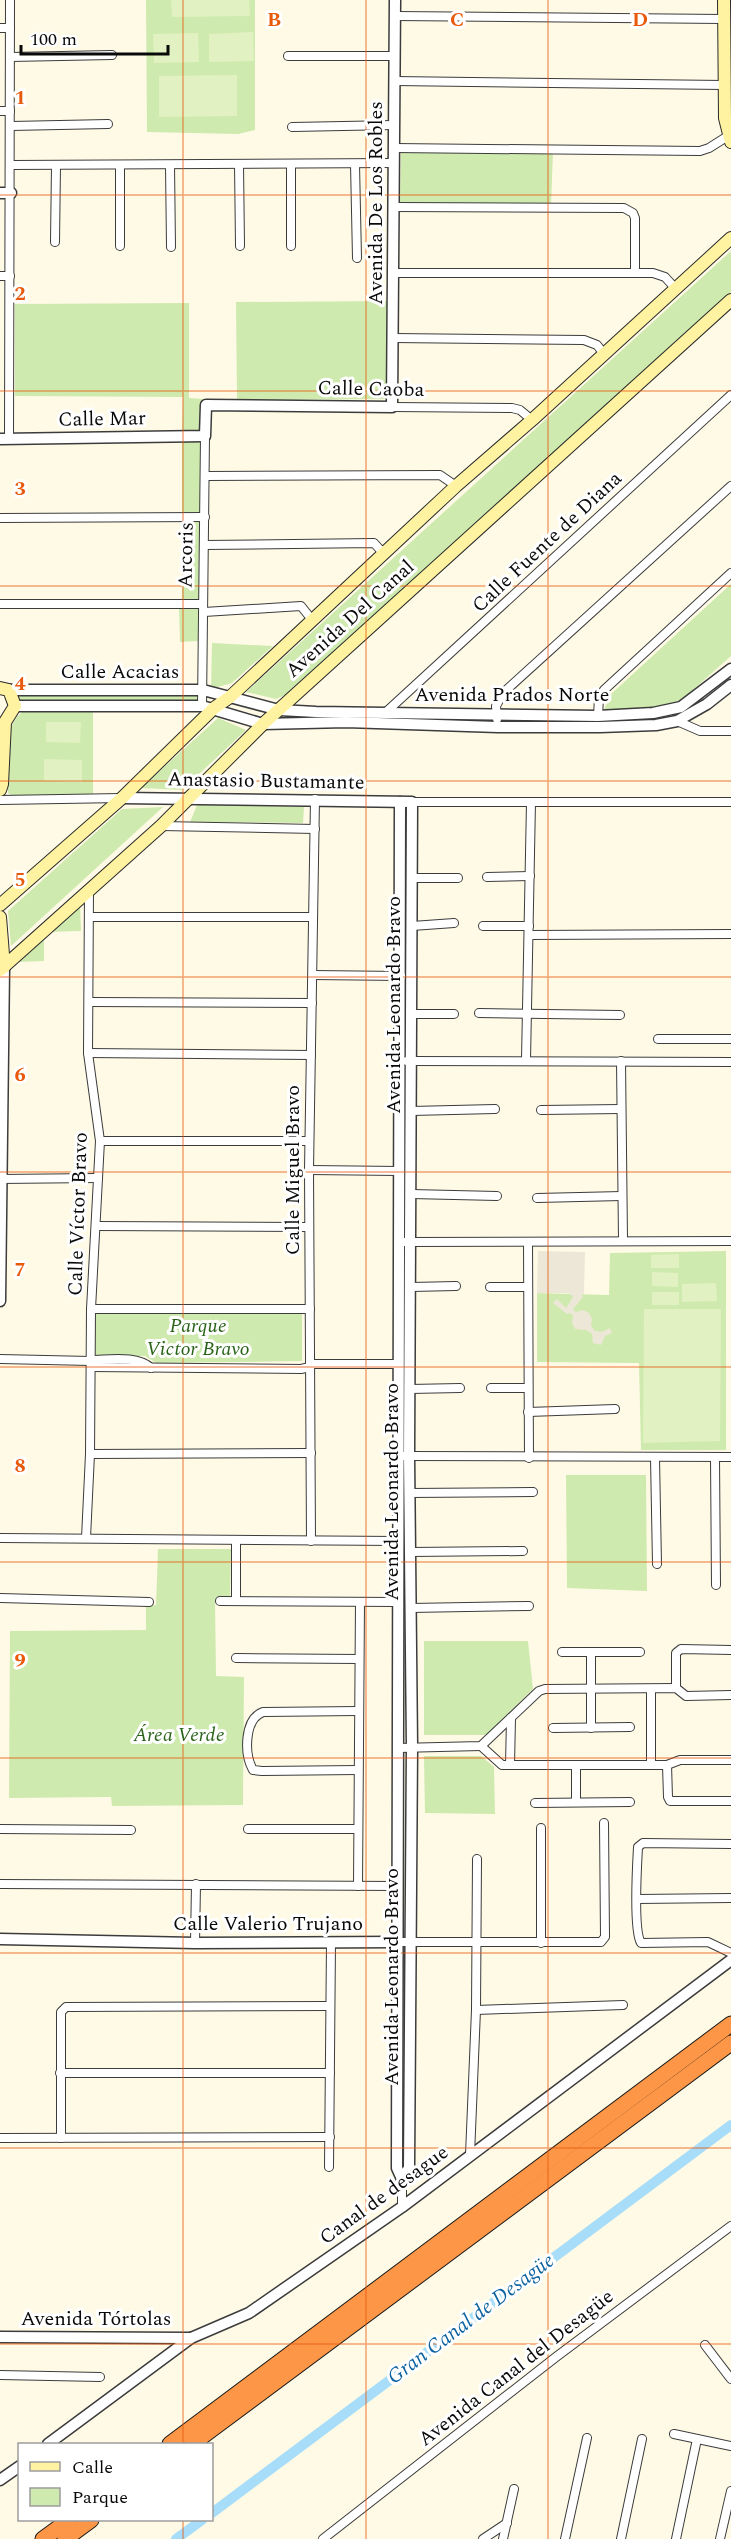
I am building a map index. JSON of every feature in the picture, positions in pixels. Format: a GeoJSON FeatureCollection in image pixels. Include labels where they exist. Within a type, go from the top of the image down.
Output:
{"type":"FeatureCollection","features":[{"type":"Feature","properties":{"kind":"highway"},"geometry":{"type":"LineString","coordinates":[[173,2443],[731,2024]]}},
{"type":"Feature","properties":{"kind":"highway"},"geometry":{"type":"LineString","coordinates":[[195,2443],[731,2043]]}},
{"type":"Feature","properties":{"kind":"highway"},"geometry":{"type":"LineString","coordinates":[[43,2539],[68,2521]]}},
{"type":"Feature","properties":{"kind":"highway"},"geometry":{"type":"LineString","coordinates":[[65,2539],[90,2521]]}},
{"type":"Feature","properties":{"kind":"main road"},"geometry":{"type":"LineString","coordinates":[[724,0],[724,85],[729,139]]}},
{"type":"Feature","properties":{"kind":"main road","name":"Avenida Del Canal"},"geometry":{"type":"LineString","coordinates":[[0,905],[122,798],[208,707],[230,697],[456,486],[532,420],[731,238]]}},
{"type":"Feature","properties":{"kind":"main road","name":"Avenida Del Canal"},"geometry":{"type":"LineString","coordinates":[[2,968],[161,826],[263,723],[731,300]]}},
{"type":"Feature","properties":{"kind":"main road"},"geometry":{"type":"LineString","coordinates":[[0,790],[5,722],[15,706],[4,689]]}},
{"type":"Feature","properties":{"kind":"main road"},"geometry":{"type":"LineString","coordinates":[[0,917],[2,968]]}},
{"type":"Feature","properties":{"kind":"street"},"geometry":{"type":"LineString","coordinates":[[5,439],[4,357],[10,276],[5,193],[11,165],[10,0]]}},
{"type":"Feature","properties":{"kind":"street","name":"Avenida De Los Robles"},"geometry":{"type":"LineString","coordinates":[[392,407],[395,0]]}},
{"type":"Feature","properties":{"kind":"street"},"geometry":{"type":"LineString","coordinates":[[395,16],[723,19]]}},
{"type":"Feature","properties":{"kind":"street"},"geometry":{"type":"LineString","coordinates":[[0,28],[10,28]]}},
{"type":"Feature","properties":{"kind":"street"},"geometry":{"type":"LineString","coordinates":[[10,57],[112,55]]}},
{"type":"Feature","properties":{"kind":"street"},"geometry":{"type":"LineString","coordinates":[[288,56],[394,56]]}},
{"type":"Feature","properties":{"kind":"street"},"geometry":{"type":"LineString","coordinates":[[394,81],[724,85]]}},
{"type":"Feature","properties":{"kind":"street"},"geometry":{"type":"LineString","coordinates":[[0,111],[10,111]]}},
{"type":"Feature","properties":{"kind":"street"},"geometry":{"type":"LineString","coordinates":[[11,126],[108,124]]}},
{"type":"Feature","properties":{"kind":"street"},"geometry":{"type":"LineString","coordinates":[[292,127],[394,125]]}},
{"type":"Feature","properties":{"kind":"street"},"geometry":{"type":"LineString","coordinates":[[394,148],[700,151],[729,139]]}},
{"type":"Feature","properties":{"kind":"street"},"geometry":{"type":"LineString","coordinates":[[11,165],[394,163]]}},
{"type":"Feature","properties":{"kind":"street"},"geometry":{"type":"LineString","coordinates":[[239,164],[240,246]]}},
{"type":"Feature","properties":{"kind":"street"},"geometry":{"type":"LineString","coordinates":[[291,164],[291,246]]}},
{"type":"Feature","properties":{"kind":"street"},"geometry":{"type":"LineString","coordinates":[[355,164],[357,258]]}},
{"type":"Feature","properties":{"kind":"street"},"geometry":{"type":"LineString","coordinates":[[55,242],[56,165]]}},
{"type":"Feature","properties":{"kind":"street"},"geometry":{"type":"LineString","coordinates":[[120,165],[120,246]]}},
{"type":"Feature","properties":{"kind":"street"},"geometry":{"type":"LineString","coordinates":[[170,165],[171,247]]}},
{"type":"Feature","properties":{"kind":"street"},"geometry":{"type":"LineString","coordinates":[[394,207],[630,209],[635,218],[635,273]]}},
{"type":"Feature","properties":{"kind":"street"},"geometry":{"type":"LineString","coordinates":[[393,273],[660,274],[675,288]]}},
{"type":"Feature","properties":{"kind":"street"},"geometry":{"type":"LineString","coordinates":[[0,276],[10,276]]}},
{"type":"Feature","properties":{"kind":"street"},"geometry":{"type":"LineString","coordinates":[[393,338],[584,340],[597,345],[604,354]]}},
{"type":"Feature","properties":{"kind":"street","name":"Calle Fuente de Diana"},"geometry":{"type":"LineString","coordinates":[[385,713],[731,395]]}},
{"type":"Feature","properties":{"kind":"street","name":"Calle Caoba"},"geometry":{"type":"LineString","coordinates":[[206,405],[512,408],[520,410],[532,420]]}},
{"type":"Feature","properties":{"kind":"street","name":"Arcoris"},"geometry":{"type":"LineString","coordinates":[[206,405],[203,690],[208,707]]}},
{"type":"Feature","properties":{"kind":"street","name":"Calle Mar"},"geometry":{"type":"LineString","coordinates":[[5,439],[206,436]]}},
{"type":"Feature","properties":{"kind":"street"},"geometry":{"type":"LineString","coordinates":[[205,476],[440,475],[456,486]]}},
{"type":"Feature","properties":{"kind":"street"},"geometry":{"type":"LineString","coordinates":[[498,727],[496,714],[498,699],[503,693],[731,486]]}},
{"type":"Feature","properties":{"kind":"street"},"geometry":{"type":"LineString","coordinates":[[0,518],[205,517]]}},
{"type":"Feature","properties":{"kind":"street"},"geometry":{"type":"LineString","coordinates":[[204,545],[374,543],[384,554]]}},
{"type":"Feature","properties":{"kind":"street"},"geometry":{"type":"LineString","coordinates":[[598,716],[600,698],[604,690],[731,573]]}},
{"type":"Feature","properties":{"kind":"street"},"geometry":{"type":"LineString","coordinates":[[0,604],[204,608],[301,606],[313,621]]}},
{"type":"Feature","properties":{"kind":"street","name":"Avenida Prados Norte"},"geometry":{"type":"LineString","coordinates":[[279,710],[598,716],[653,713],[681,706],[731,669]]}},
{"type":"Feature","properties":{"kind":"street"},"geometry":{"type":"LineString","coordinates":[[677,721],[707,704],[731,685]]}},
{"type":"Feature","properties":{"kind":"street","name":"Calle Acacias"},"geometry":{"type":"LineString","coordinates":[[4,689],[203,690],[279,710]]}},
{"type":"Feature","properties":{"kind":"street","name":"Calle Acacias"},"geometry":{"type":"LineString","coordinates":[[15,706],[208,707],[263,723],[346,722],[498,727],[600,727],[656,725],[677,721]]}},
{"type":"Feature","properties":{"kind":"street"},"geometry":{"type":"LineString","coordinates":[[677,721],[700,731],[731,731]]}},
{"type":"Feature","properties":{"kind":"street","name":"Anastasio Bustamante"},"geometry":{"type":"LineString","coordinates":[[0,800],[122,798],[400,802],[731,802]]}},
{"type":"Feature","properties":{"kind":"street","name":"Calle Miguel Bravo"},"geometry":{"type":"LineString","coordinates":[[311,1541],[309,1141],[315,799]]}},
{"type":"Feature","properties":{"kind":"street","name":"Avenida Leonardo Bravo"},"geometry":{"type":"LineString","coordinates":[[400,802],[401,976],[411,1111],[409,1456],[412,1747],[409,2168],[402,2179]]}},
{"type":"Feature","properties":{"kind":"street","name":"Avenida Leonardo Bravo"},"geometry":{"type":"LineString","coordinates":[[402,2207],[402,2179],[397,2168],[398,1242],[399,1171],[406,1061],[412,1014],[412,802]]}},
{"type":"Feature","properties":{"kind":"street"},"geometry":{"type":"LineString","coordinates":[[526,1060],[531,802]]}},
{"type":"Feature","properties":{"kind":"street"},"geometry":{"type":"LineString","coordinates":[[161,826],[315,829]]}},
{"type":"Feature","properties":{"kind":"street"},"geometry":{"type":"LineString","coordinates":[[486,877],[530,876]]}},
{"type":"Feature","properties":{"kind":"street"},"geometry":{"type":"LineString","coordinates":[[412,878],[458,878]]}},
{"type":"Feature","properties":{"kind":"street","name":"Calle Víctor Bravo"},"geometry":{"type":"LineString","coordinates":[[86,1538],[90,1454],[91,1309],[100,1141],[88,1053],[89,891]]}},
{"type":"Feature","properties":{"kind":"street"},"geometry":{"type":"LineString","coordinates":[[90,916],[314,917]]}},
{"type":"Feature","properties":{"kind":"street"},"geometry":{"type":"LineString","coordinates":[[412,926],[454,923]]}},
{"type":"Feature","properties":{"kind":"street"},"geometry":{"type":"LineString","coordinates":[[483,926],[529,930],[731,934]]}},
{"type":"Feature","properties":{"kind":"street"},"geometry":{"type":"LineString","coordinates":[[0,1301],[2,968]]}},
{"type":"Feature","properties":{"kind":"street"},"geometry":{"type":"LineString","coordinates":[[313,975],[401,976]]}},
{"type":"Feature","properties":{"kind":"street"},"geometry":{"type":"LineString","coordinates":[[90,1002],[312,1003]]}},
{"type":"Feature","properties":{"kind":"street"},"geometry":{"type":"LineString","coordinates":[[478,1013],[620,1015]]}},
{"type":"Feature","properties":{"kind":"street"},"geometry":{"type":"LineString","coordinates":[[412,1014],[454,1014]]}},
{"type":"Feature","properties":{"kind":"street"},"geometry":{"type":"LineString","coordinates":[[658,1039],[731,1039]]}},
{"type":"Feature","properties":{"kind":"street"},"geometry":{"type":"LineString","coordinates":[[88,1053],[311,1055]]}},
{"type":"Feature","properties":{"kind":"street"},"geometry":{"type":"LineString","coordinates":[[406,1061],[731,1062]]}},
{"type":"Feature","properties":{"kind":"street"},"geometry":{"type":"LineString","coordinates":[[621,1061],[623,1240]]}},
{"type":"Feature","properties":{"kind":"street"},"geometry":{"type":"LineString","coordinates":[[411,1111],[495,1109]]}},
{"type":"Feature","properties":{"kind":"street"},"geometry":{"type":"LineString","coordinates":[[541,1110],[621,1109]]}},
{"type":"Feature","properties":{"kind":"street"},"geometry":{"type":"LineString","coordinates":[[100,1141],[309,1141]]}},
{"type":"Feature","properties":{"kind":"street"},"geometry":{"type":"LineString","coordinates":[[309,1170],[399,1171]]}},
{"type":"Feature","properties":{"kind":"street"},"geometry":{"type":"LineString","coordinates":[[1,1179],[98,1178]]}},
{"type":"Feature","properties":{"kind":"street"},"geometry":{"type":"LineString","coordinates":[[411,1194],[496,1196]]}},
{"type":"Feature","properties":{"kind":"street"},"geometry":{"type":"LineString","coordinates":[[537,1198],[622,1196]]}},
{"type":"Feature","properties":{"kind":"street"},"geometry":{"type":"LineString","coordinates":[[96,1226],[309,1227]]}},
{"type":"Feature","properties":{"kind":"street"},"geometry":{"type":"LineString","coordinates":[[398,1242],[731,1241]]}},
{"type":"Feature","properties":{"kind":"street"},"geometry":{"type":"LineString","coordinates":[[528,1242],[529,1458]]}},
{"type":"Feature","properties":{"kind":"street"},"geometry":{"type":"LineString","coordinates":[[411,1287],[456,1286]]}},
{"type":"Feature","properties":{"kind":"street"},"geometry":{"type":"LineString","coordinates":[[490,1287],[528,1287]]}},
{"type":"Feature","properties":{"kind":"street"},"geometry":{"type":"LineString","coordinates":[[91,1309],[310,1309]]}},
{"type":"Feature","properties":{"kind":"street"},"geometry":{"type":"LineString","coordinates":[[0,1359],[91,1363],[137,1360],[145,1363],[147,1368],[301,1369],[310,1366],[398,1364]]}},
{"type":"Feature","properties":{"kind":"street"},"geometry":{"type":"LineString","coordinates":[[410,1389],[460,1388]]}},
{"type":"Feature","properties":{"kind":"street"},"geometry":{"type":"LineString","coordinates":[[491,1388],[528,1388]]}},
{"type":"Feature","properties":{"kind":"street"},"geometry":{"type":"LineString","coordinates":[[528,1412],[615,1409]]}},
{"type":"Feature","properties":{"kind":"street"},"geometry":{"type":"LineString","coordinates":[[90,1454],[311,1453]]}},
{"type":"Feature","properties":{"kind":"street"},"geometry":{"type":"LineString","coordinates":[[397,1456],[731,1457]]}},
{"type":"Feature","properties":{"kind":"street"},"geometry":{"type":"LineString","coordinates":[[715,1457],[716,1585]]}},
{"type":"Feature","properties":{"kind":"street"},"geometry":{"type":"LineString","coordinates":[[655,1458],[657,1564]]}},
{"type":"Feature","properties":{"kind":"street"},"geometry":{"type":"LineString","coordinates":[[410,1493],[533,1492]]}},
{"type":"Feature","properties":{"kind":"street"},"geometry":{"type":"LineString","coordinates":[[0,1538],[398,1541]]}},
{"type":"Feature","properties":{"kind":"street"},"geometry":{"type":"LineString","coordinates":[[236,1541],[236,1601]]}},
{"type":"Feature","properties":{"kind":"street"},"geometry":{"type":"LineString","coordinates":[[410,1552],[523,1551]]}},
{"type":"Feature","properties":{"kind":"street"},"geometry":{"type":"LineString","coordinates":[[0,1598],[149,1602]]}},
{"type":"Feature","properties":{"kind":"street"},"geometry":{"type":"LineString","coordinates":[[220,1601],[398,1602]]}},
{"type":"Feature","properties":{"kind":"street"},"geometry":{"type":"LineString","coordinates":[[358,1886],[360,1602]]}},
{"type":"Feature","properties":{"kind":"street"},"geometry":{"type":"LineString","coordinates":[[410,1608],[529,1606]]}},
{"type":"Feature","properties":{"kind":"street"},"geometry":{"type":"LineString","coordinates":[[676,1688],[676,1653],[681,1649],[731,1650]]}},
{"type":"Feature","properties":{"kind":"street"},"geometry":{"type":"LineString","coordinates":[[562,1652],[640,1652]]}},
{"type":"Feature","properties":{"kind":"street"},"geometry":{"type":"LineString","coordinates":[[591,1652],[591,1728]]}},
{"type":"Feature","properties":{"kind":"street"},"geometry":{"type":"LineString","coordinates":[[236,1658],[359,1659]]}},
{"type":"Feature","properties":{"kind":"street"},"geometry":{"type":"LineString","coordinates":[[399,1748],[481,1746],[539,1691],[676,1688],[686,1696],[731,1695]]}},
{"type":"Feature","properties":{"kind":"street"},"geometry":{"type":"LineString","coordinates":[[651,1689],[651,1765]]}},
{"type":"Feature","properties":{"kind":"street"},"geometry":{"type":"LineString","coordinates":[[358,1711],[263,1712],[256,1714],[249,1724],[249,1762],[253,1770],[262,1772],[358,1770]]}},
{"type":"Feature","properties":{"kind":"street"},"geometry":{"type":"LineString","coordinates":[[510,1765],[511,1718]]}},
{"type":"Feature","properties":{"kind":"street"},"geometry":{"type":"LineString","coordinates":[[553,1728],[630,1727]]}},
{"type":"Feature","properties":{"kind":"street"},"geometry":{"type":"LineString","coordinates":[[481,1746],[502,1765],[667,1765],[680,1760],[731,1760]]}},
{"type":"Feature","properties":{"kind":"street"},"geometry":{"type":"LineString","coordinates":[[576,1765],[576,1802]]}},
{"type":"Feature","properties":{"kind":"street"},"geometry":{"type":"LineString","coordinates":[[667,1765],[670,1801],[731,1801]]}},
{"type":"Feature","properties":{"kind":"street"},"geometry":{"type":"LineString","coordinates":[[535,1803],[630,1802]]}},
{"type":"Feature","properties":{"kind":"street","name":"Calle Valerio Trujano"},"geometry":{"type":"LineString","coordinates":[[0,1939],[195,1943],[601,1942],[605,1937],[604,1823]]}},
{"type":"Feature","properties":{"kind":"street"},"geometry":{"type":"LineString","coordinates":[[541,1943],[542,1828]]}},
{"type":"Feature","properties":{"kind":"street"},"geometry":{"type":"LineString","coordinates":[[0,1829],[131,1830]]}},
{"type":"Feature","properties":{"kind":"street"},"geometry":{"type":"LineString","coordinates":[[248,1829],[358,1829]]}},
{"type":"Feature","properties":{"kind":"street"},"geometry":{"type":"LineString","coordinates":[[731,1844],[643,1843],[638,1847],[637,1899],[637,1937],[641,1943],[708,1942],[731,1953]]}},
{"type":"Feature","properties":{"kind":"street"},"geometry":{"type":"LineString","coordinates":[[470,2155],[476,2010],[477,1859]]}},
{"type":"Feature","properties":{"kind":"street"},"geometry":{"type":"LineString","coordinates":[[0,1884],[397,1886]]}},
{"type":"Feature","properties":{"kind":"street"},"geometry":{"type":"LineString","coordinates":[[195,1943],[196,1884]]}},
{"type":"Feature","properties":{"kind":"street"},"geometry":{"type":"LineString","coordinates":[[637,1899],[731,1898]]}},
{"type":"Feature","properties":{"kind":"street"},"geometry":{"type":"LineString","coordinates":[[329,2167],[331,1943]]}},
{"type":"Feature","properties":{"kind":"street","name":"Canal de desague"},"geometry":{"type":"LineString","coordinates":[[51,2443],[191,2338],[249,2313],[402,2207],[731,1960]]}},
{"type":"Feature","properties":{"kind":"street"},"geometry":{"type":"LineString","coordinates":[[476,2010],[622,2005]]}},
{"type":"Feature","properties":{"kind":"street"},"geometry":{"type":"LineString","coordinates":[[61,2138],[61,2013],[66,2007],[330,2006]]}},
{"type":"Feature","properties":{"kind":"street"},"geometry":{"type":"LineString","coordinates":[[60,2073],[330,2073]]}},
{"type":"Feature","properties":{"kind":"street"},"geometry":{"type":"LineString","coordinates":[[0,2139],[330,2138]]}},
{"type":"Feature","properties":{"kind":"street","name":"Avenida Canal del Desagüe"},"geometry":{"type":"LineString","coordinates":[[323,2539],[555,2357],[731,2226]]}},
{"type":"Feature","properties":{"kind":"street","name":"Avenida Tórtolas"},"geometry":{"type":"LineString","coordinates":[[0,2337],[191,2338]]}},
{"type":"Feature","properties":{"kind":"street"},"geometry":{"type":"LineString","coordinates":[[705,2345],[731,2379]]}},
{"type":"Feature","properties":{"kind":"street"},"geometry":{"type":"LineString","coordinates":[[0,2375],[100,2377]]}},
{"type":"Feature","properties":{"kind":"street"},"geometry":{"type":"LineString","coordinates":[[674,2434],[731,2446]]}},
{"type":"Feature","properties":{"kind":"street"},"geometry":{"type":"LineString","coordinates":[[565,2539],[587,2438]]}},
{"type":"Feature","properties":{"kind":"street"},"geometry":{"type":"LineString","coordinates":[[621,2539],[642,2439]]}},
{"type":"Feature","properties":{"kind":"street"},"geometry":{"type":"LineString","coordinates":[[676,2539],[697,2439]]}},
{"type":"Feature","properties":{"kind":"street"},"geometry":{"type":"LineString","coordinates":[[0,2480],[18,2467]]}},
{"type":"Feature","properties":{"kind":"street"},"geometry":{"type":"LineString","coordinates":[[503,2539],[514,2489]]}},
{"type":"Feature","properties":{"kind":"street"},"geometry":{"type":"LineString","coordinates":[[720,2539],[731,2491]]}},
{"type":"Feature","properties":{"kind":"street"},"geometry":{"type":"LineString","coordinates":[[483,2539],[507,2523]]}},
{"type":"Feature","properties":{"kind":"green space"},"geometry":{"type":"Polygon","coordinates":[[[146,0],[255,0],[255,130],[238,134],[147,132],[146,0]]]}},
{"type":"Feature","properties":{"kind":"green space"},"geometry":{"type":"Polygon","coordinates":[[[171,0],[249,0],[250,16],[172,17],[171,0]]]}},
{"type":"Feature","properties":{"kind":"green space"},"geometry":{"type":"Polygon","coordinates":[[[253,32],[254,61],[209,62],[209,34],[253,32]]]}},
{"type":"Feature","properties":{"kind":"green space"},"geometry":{"type":"Polygon","coordinates":[[[198,33],[199,62],[154,63],[153,34],[198,33]]]}},
{"type":"Feature","properties":{"kind":"green space"},"geometry":{"type":"Polygon","coordinates":[[[237,75],[237,116],[159,117],[159,76],[237,75]]]}},
{"type":"Feature","properties":{"kind":"green space"},"geometry":{"type":"Polygon","coordinates":[[[553,151],[551,206],[400,205],[401,152],[553,151]]]}},
{"type":"Feature","properties":{"kind":"green space"},"geometry":{"type":"Polygon","coordinates":[[[731,251],[731,292],[285,695],[276,699],[246,692],[731,251]]]}},
{"type":"Feature","properties":{"kind":"green space"},"geometry":{"type":"Polygon","coordinates":[[[389,301],[386,399],[237,400],[236,302],[389,301]]]}},
{"type":"Feature","properties":{"kind":"green space"},"geometry":{"type":"Polygon","coordinates":[[[189,303],[189,398],[203,399],[201,432],[182,432],[183,397],[15,396],[15,304],[189,303]]]}},
{"type":"Feature","properties":{"kind":"green space"},"geometry":{"type":"Polygon","coordinates":[[[182,439],[202,439],[200,601],[182,602],[182,439]]]}},
{"type":"Feature","properties":{"kind":"green space"},"geometry":{"type":"Polygon","coordinates":[[[731,584],[731,656],[687,695],[661,712],[604,710],[610,695],[731,584]]]}},
{"type":"Feature","properties":{"kind":"green space"},"geometry":{"type":"Polygon","coordinates":[[[198,608],[199,641],[180,642],[179,609],[198,608]]]}},
{"type":"Feature","properties":{"kind":"green space"},"geometry":{"type":"Polygon","coordinates":[[[212,643],[273,646],[232,683],[211,689],[212,643]]]}},
{"type":"Feature","properties":{"kind":"green space"},"geometry":{"type":"Polygon","coordinates":[[[11,691],[202,691],[201,705],[17,704],[11,691]]]}},
{"type":"Feature","properties":{"kind":"green space"},"geometry":{"type":"Polygon","coordinates":[[[28,709],[93,709],[93,795],[11,795],[8,793],[9,734],[19,715],[28,709]]]}},
{"type":"Feature","properties":{"kind":"green space"},"geometry":{"type":"Polygon","coordinates":[[[218,718],[246,730],[182,790],[141,788],[218,718]]]}},
{"type":"Feature","properties":{"kind":"green space"},"geometry":{"type":"Polygon","coordinates":[[[46,722],[81,722],[80,743],[46,742],[46,722]]]}},
{"type":"Feature","properties":{"kind":"green space"},"geometry":{"type":"Polygon","coordinates":[[[44,759],[82,760],[82,782],[44,781],[44,759]]]}},
{"type":"Feature","properties":{"kind":"green space"},"geometry":{"type":"Polygon","coordinates":[[[197,805],[304,807],[303,823],[190,822],[197,805]]]}},
{"type":"Feature","properties":{"kind":"green space"},"geometry":{"type":"Polygon","coordinates":[[[163,807],[11,946],[8,911],[122,809],[163,807]]]}},
{"type":"Feature","properties":{"kind":"green space"},"geometry":{"type":"Polygon","coordinates":[[[80,902],[81,931],[47,932],[80,902]]]}},
{"type":"Feature","properties":{"kind":"green space"},"geometry":{"type":"Polygon","coordinates":[[[44,938],[44,961],[19,962],[44,938]]]}},
{"type":"Feature","properties":{"kind":"green space"},"geometry":{"type":"Polygon","coordinates":[[[726,1251],[726,1450],[641,1450],[639,1363],[537,1362],[537,1293],[609,1295],[610,1253],[726,1251]]]}},
{"type":"Feature","properties":{"kind":"green space"},"geometry":{"type":"Polygon","coordinates":[[[679,1254],[679,1268],[651,1268],[651,1255],[679,1254]]]}},
{"type":"Feature","properties":{"kind":"green space"},"geometry":{"type":"Polygon","coordinates":[[[652,1272],[678,1273],[678,1287],[652,1286],[652,1272]]]}},
{"type":"Feature","properties":{"kind":"green space"},"geometry":{"type":"Polygon","coordinates":[[[716,1283],[717,1301],[682,1302],[682,1284],[716,1283]]]}},
{"type":"Feature","properties":{"kind":"green space"},"geometry":{"type":"Polygon","coordinates":[[[652,1292],[679,1292],[679,1305],[652,1305],[652,1292]]]}},
{"type":"Feature","properties":{"kind":"green space"},"geometry":{"type":"Polygon","coordinates":[[[644,1309],[721,1309],[720,1441],[643,1443],[644,1309]]]}},
{"type":"Feature","properties":{"kind":"green space","name":"Parque Victor Bravo"},"geometry":{"type":"Polygon","coordinates":[[[94,1311],[302,1312],[302,1361],[156,1363],[145,1356],[94,1356],[94,1311]]]}},
{"type":"Feature","properties":{"kind":"green space"},"geometry":{"type":"Polygon","coordinates":[[[566,1475],[646,1475],[647,1591],[567,1588],[566,1475]]]}},
{"type":"Feature","properties":{"kind":"green space","name":"Área Verde"},"geometry":{"type":"Polygon","coordinates":[[[158,1549],[231,1549],[230,1601],[215,1601],[216,1676],[244,1677],[243,1805],[112,1806],[111,1797],[9,1798],[10,1631],[146,1630],[146,1606],[156,1605],[158,1549]]]}},
{"type":"Feature","properties":{"kind":"green space"},"geometry":{"type":"Polygon","coordinates":[[[424,1641],[528,1641],[533,1689],[486,1735],[424,1735],[424,1641]]]}},
{"type":"Feature","properties":{"kind":"green space"},"geometry":{"type":"Polygon","coordinates":[[[424,1756],[481,1756],[494,1767],[495,1814],[425,1813],[424,1756]]]}},
{"type":"Feature","properties":{"kind":"shaded area"},"geometry":{"type":"Polygon","coordinates":[[[538,1251],[585,1252],[584,1294],[581,1294],[583,1297],[573,1309],[576,1312],[583,1310],[589,1313],[592,1319],[591,1326],[595,1331],[602,1332],[610,1328],[612,1333],[605,1336],[601,1345],[593,1343],[592,1334],[586,1330],[575,1329],[572,1323],[573,1315],[567,1314],[553,1303],[557,1299],[566,1308],[573,1297],[569,1293],[537,1293],[538,1251]]]}},
{"type":"Feature","properties":{"kind":"waterway","name":"Gran Canal de Desagüe"},"geometry":{"type":"LineString","coordinates":[[213,2512],[731,2125]]}},
{"type":"Feature","properties":{"kind":"waterway","name":"Gran Canal de Desagüe"},"geometry":{"type":"LineString","coordinates":[[176,2539],[201,2521]]}}]}
